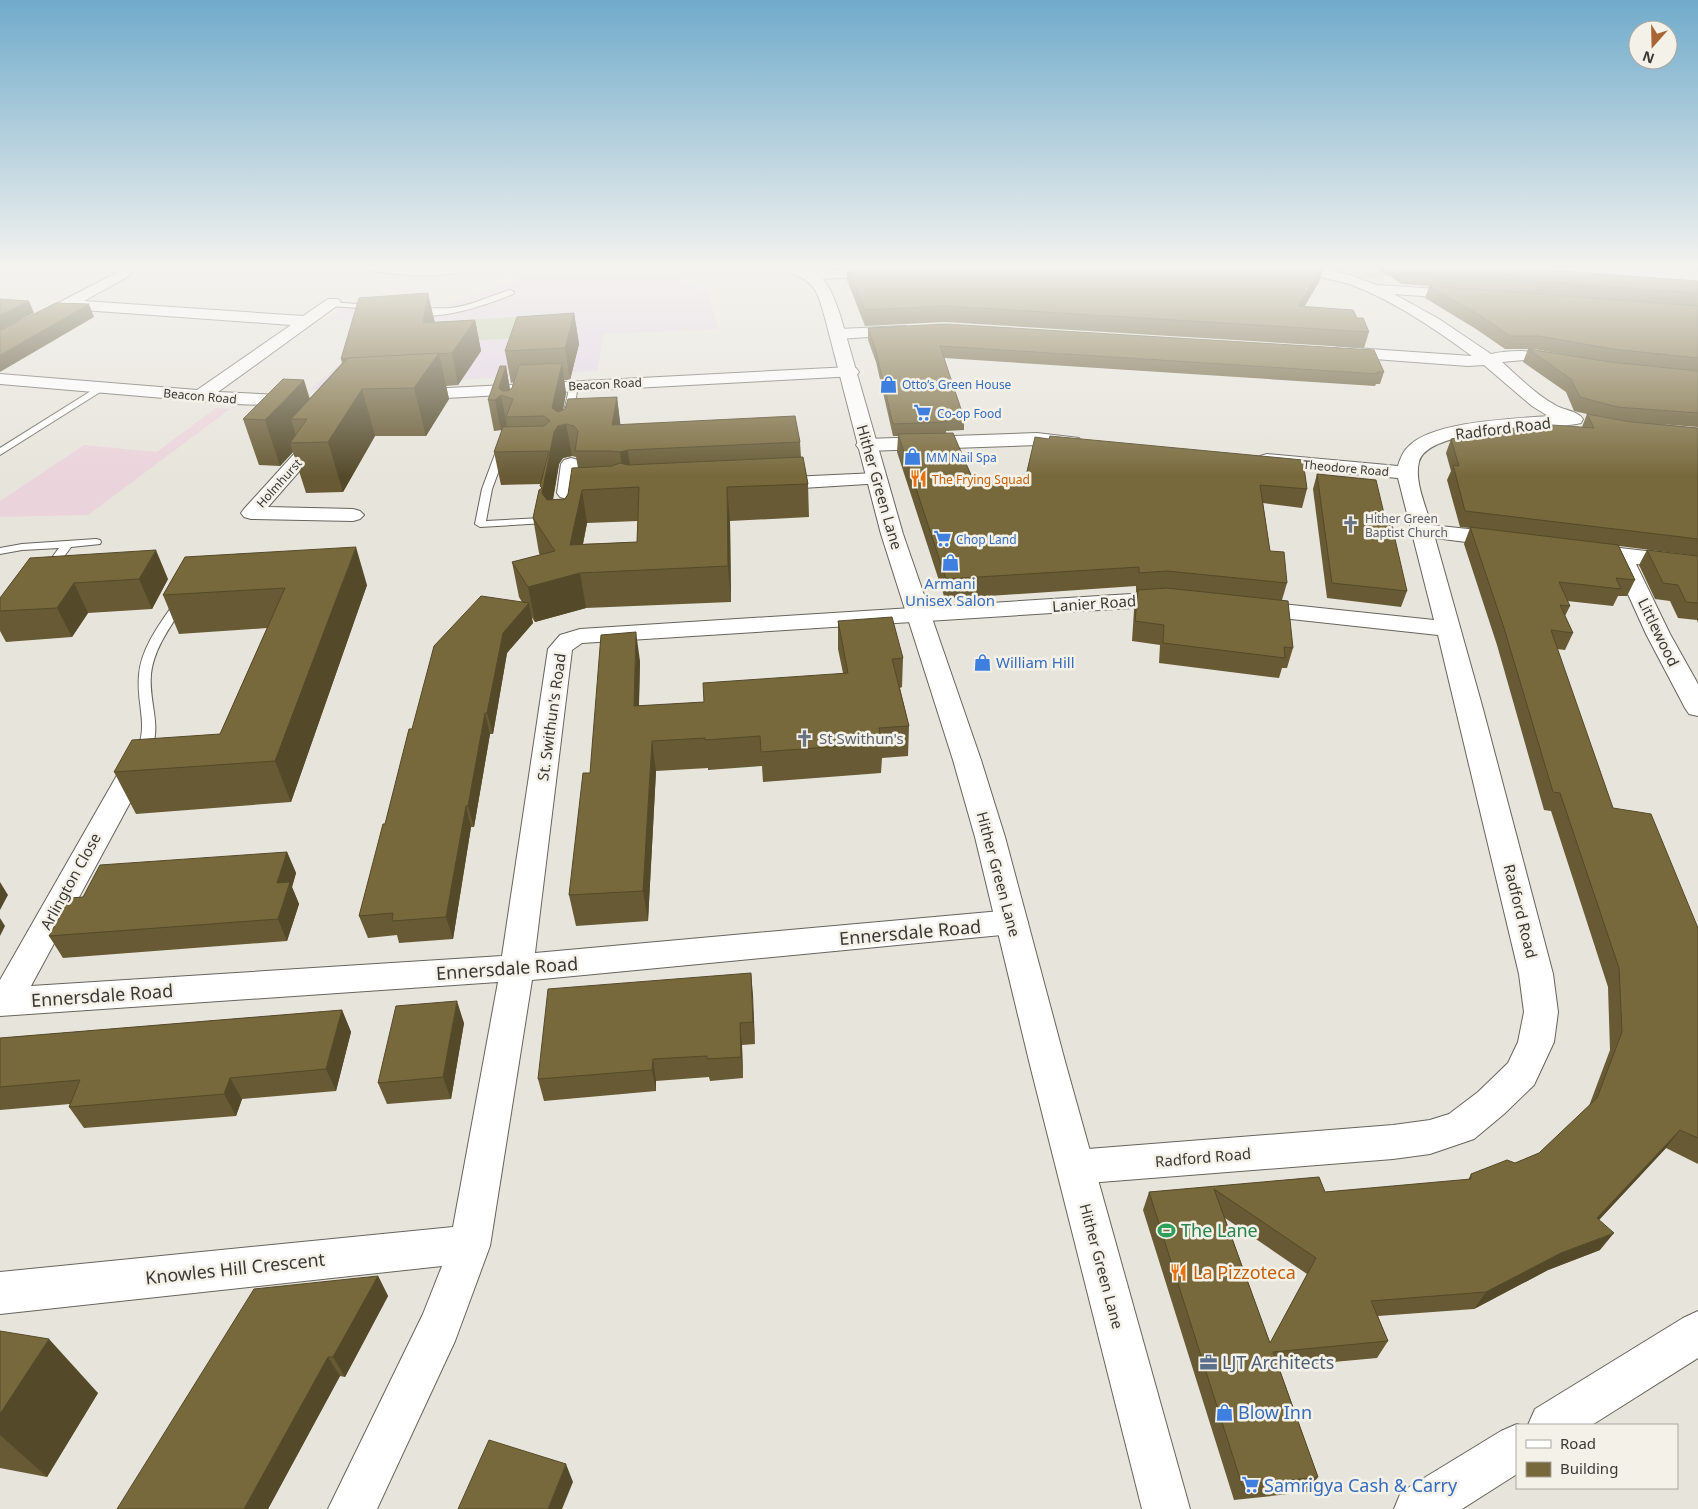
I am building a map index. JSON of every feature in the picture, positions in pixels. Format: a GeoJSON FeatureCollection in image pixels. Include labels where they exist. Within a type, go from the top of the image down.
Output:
{"type":"FeatureCollection","features":[{"type":"Feature","properties":{"kind":"street"},"geometry":{"type":"LineString","coordinates":[[201,396],[284,336]]}},
{"type":"Feature","properties":{"kind":"street","name":"Hither Green Lane"},"geometry":{"type":"LineString","coordinates":[[840,336],[850,372],[866,445],[892,536],[990,835],[1075,1167],[1166,1509]]}},
{"type":"Feature","properties":{"kind":"street"},"geometry":{"type":"LineString","coordinates":[[1453,336],[1488,360],[1532,397],[1570,419],[1590,423]]}},
{"type":"Feature","properties":{"kind":"street"},"geometry":{"type":"LineString","coordinates":[[1324,351],[1468,361],[1524,355],[1577,364]]}},
{"type":"Feature","properties":{"kind":"street","name":"Beacon Road"},"geometry":{"type":"LineString","coordinates":[[392,396],[519,393],[574,385],[850,372]]}},
{"type":"Feature","properties":{"kind":"street","name":"Beacon Road"},"geometry":{"type":"LineString","coordinates":[[0,378],[201,396],[287,401],[318,400]]}},
{"type":"Feature","properties":{"kind":"street","name":"Radford Road"},"geometry":{"type":"LineString","coordinates":[[1075,1167],[1393,1142],[1430,1137],[1461,1127],[1491,1104],[1521,1074],[1536,1042],[1541,1012],[1536,974],[1470,710],[1407,474],[1408,463],[1416,449],[1434,438],[1480,428],[1570,419]]}},
{"type":"Feature","properties":{"kind":"street","name":"Holmhurst"},"geometry":{"type":"LineString","coordinates":[[336,420],[251,513],[353,515]]}},
{"type":"Feature","properties":{"kind":"street"},"geometry":{"type":"LineString","coordinates":[[866,445],[1037,439],[1094,444]]}},
{"type":"Feature","properties":{"kind":"street","name":"Theodore Road"},"geometry":{"type":"LineString","coordinates":[[1250,458],[1407,474]]}},
{"type":"Feature","properties":{"kind":"street"},"geometry":{"type":"LineString","coordinates":[[571,464],[572,498]]}},
{"type":"Feature","properties":{"kind":"street"},"geometry":{"type":"LineString","coordinates":[[749,485],[876,479]]}},
{"type":"Feature","properties":{"kind":"street"},"geometry":{"type":"LineString","coordinates":[[1422,530],[1526,543]]}},
{"type":"Feature","properties":{"kind":"street"},"geometry":{"type":"LineString","coordinates":[[1564,548],[1698,564]]}},
{"type":"Feature","properties":{"kind":"street","name":"Littlewood"},"geometry":{"type":"LineString","coordinates":[[1621,555],[1658,634],[1698,708]]}},
{"type":"Feature","properties":{"kind":"street","name":"Lanier Road"},"geometry":{"type":"LineString","coordinates":[[919,615],[1163,599],[1198,603]]}},
{"type":"Feature","properties":{"kind":"street"},"geometry":{"type":"LineString","coordinates":[[1234,606],[1448,629]]}},
{"type":"Feature","properties":{"kind":"street","name":"St. Swithun's Road"},"geometry":{"type":"LineString","coordinates":[[517,968],[560,649],[563,644],[572,638],[580,636],[919,615]]}},
{"type":"Feature","properties":{"kind":"street","name":"Arlington Close"},"geometry":{"type":"LineString","coordinates":[[2,1002],[138,762]]}},
{"type":"Feature","properties":{"kind":"street","name":"Ennersdale Road"},"geometry":{"type":"LineString","coordinates":[[2,1002],[517,968],[1012,922]]}},
{"type":"Feature","properties":{"kind":"street"},"geometry":{"type":"LineString","coordinates":[[352,1509],[440,1326],[470,1246],[517,968]]}},
{"type":"Feature","properties":{"kind":"street","name":"Knowles Hill Crescent"},"geometry":{"type":"LineString","coordinates":[[0,1293],[434,1247],[470,1246]]}},
{"type":"Feature","properties":{"kind":"street"},"geometry":{"type":"LineString","coordinates":[[1554,1424],[1698,1333]]}},
{"type":"Feature","properties":{"kind":"street"},"geometry":{"type":"LineString","coordinates":[[1418,1509],[1516,1448]]}},
{"type":"Feature","properties":{"kind":"lane"},"geometry":{"type":"LineString","coordinates":[[565,430],[574,385]]}},
{"type":"Feature","properties":{"kind":"lane"},"geometry":{"type":"LineString","coordinates":[[0,452],[102,387]]}},
{"type":"Feature","properties":{"kind":"lane"},"geometry":{"type":"LineString","coordinates":[[505,438],[505,454],[487,488],[480,524],[541,521]]}},
{"type":"Feature","properties":{"kind":"lane"},"geometry":{"type":"LineString","coordinates":[[0,550],[22,546],[96,542]]}},
{"type":"Feature","properties":{"kind":"lane"},"geometry":{"type":"LineString","coordinates":[[39,582],[68,544]]}},
{"type":"Feature","properties":{"kind":"lane"},"geometry":{"type":"LineString","coordinates":[[138,762],[150,744],[151,730],[144,694],[145,672],[150,656],[184,596]]}},
{"type":"Feature","properties":{"kind":"shaded area"},"geometry":{"type":"Polygon","coordinates":[[[375,336],[604,336],[597,371],[309,390],[375,336]]]}},
{"type":"Feature","properties":{"kind":"shaded area"},"geometry":{"type":"Polygon","coordinates":[[[216,408],[230,409],[88,515],[0,517],[0,501],[84,445],[157,452],[216,408]]]}},
{"type":"Feature","properties":{"kind":"green space"},"geometry":{"type":"Polygon","coordinates":[[[463,336],[552,336],[462,341],[463,336]]]}},
{"type":"Feature","properties":{"kind":"building"},"geometry":{"type":"Polygon","coordinates":[[[0,336],[32,336],[0,355],[0,336]]]}},
{"type":"Feature","properties":{"kind":"building"},"geometry":{"type":"Polygon","coordinates":[[[348,336],[464,336],[452,353],[341,359],[348,336]]]}},
{"type":"Feature","properties":{"kind":"building"},"geometry":{"type":"Polygon","coordinates":[[[510,336],[568,336],[565,348],[505,351],[510,336]]]}},
{"type":"Feature","properties":{"kind":"building"},"geometry":{"type":"Polygon","coordinates":[[[871,336],[1150,336],[1374,350],[1384,372],[1377,372],[1378,374],[940,346],[964,418],[945,418],[946,422],[893,424],[871,336]]]}},
{"type":"Feature","properties":{"kind":"building"},"geometry":{"type":"Polygon","coordinates":[[[1541,336],[1698,336],[1698,358],[1612,349],[1541,336]]]}},
{"type":"Feature","properties":{"kind":"building"},"geometry":{"type":"Polygon","coordinates":[[[1528,349],[1610,362],[1698,371],[1698,413],[1617,407],[1580,397],[1571,379],[1528,349]]]}},
{"type":"Feature","properties":{"kind":"building"},"geometry":{"type":"Polygon","coordinates":[[[439,353],[414,388],[362,389],[328,442],[290,443],[307,419],[291,419],[348,358],[439,353]]]}},
{"type":"Feature","properties":{"kind":"building"},"geometry":{"type":"Polygon","coordinates":[[[562,363],[552,408],[558,412],[565,409],[568,399],[617,397],[612,425],[795,416],[800,442],[628,450],[620,452],[575,451],[578,431],[574,426],[566,424],[558,426],[554,432],[542,493],[547,500],[565,499],[568,494],[572,468],[612,466],[620,463],[628,465],[803,457],[808,484],[727,487],[728,566],[580,573],[528,587],[512,562],[555,551],[533,518],[539,490],[542,488],[540,486],[549,451],[494,452],[503,427],[544,426],[550,421],[544,416],[506,417],[513,399],[501,395],[495,400],[488,400],[500,366],[506,366],[499,388],[502,391],[508,391],[512,388],[519,365],[562,363]],[[639,487],[582,490],[570,545],[637,542],[639,487]]]}},
{"type":"Feature","properties":{"kind":"building"},"geometry":{"type":"Polygon","coordinates":[[[283,379],[304,380],[265,420],[243,419],[283,379]]]}},
{"type":"Feature","properties":{"kind":"building"},"geometry":{"type":"Polygon","coordinates":[[[1587,414],[1631,422],[1698,428],[1698,539],[1465,511],[1453,465],[1459,466],[1451,439],[1538,424],[1594,428],[1587,414]]]}},
{"type":"Feature","properties":{"kind":"building"},"geometry":{"type":"Polygon","coordinates":[[[953,433],[974,482],[1025,480],[1035,437],[1049,439],[1050,436],[1303,460],[1307,489],[1260,485],[1270,551],[1284,552],[1287,583],[1167,571],[1139,573],[1139,567],[946,579],[898,434],[953,433]]]}},
{"type":"Feature","properties":{"kind":"building"},"geometry":{"type":"Polygon","coordinates":[[[1317,474],[1376,480],[1387,526],[1392,526],[1407,591],[1332,583],[1317,474]]]}},
{"type":"Feature","properties":{"kind":"building"},"geometry":{"type":"Polygon","coordinates":[[[1470,527],[1618,545],[1635,580],[1616,578],[1621,589],[1559,582],[1570,606],[1560,605],[1573,633],[1551,630],[1613,808],[1651,814],[1698,928],[1698,1138],[1680,1130],[1597,1218],[1614,1233],[1561,1253],[1486,1292],[1371,1301],[1388,1341],[1273,1352],[1318,1477],[1242,1485],[1149,1192],[1319,1177],[1325,1192],[1471,1179],[1471,1174],[1507,1160],[1515,1163],[1539,1153],[1597,1098],[1622,1032],[1619,968],[1560,793],[1553,792],[1504,628],[1470,527]],[[1214,1189],[1270,1343],[1316,1258],[1214,1189]]]}},
{"type":"Feature","properties":{"kind":"building"},"geometry":{"type":"Polygon","coordinates":[[[356,547],[275,761],[114,772],[132,740],[220,734],[285,588],[163,595],[185,557],[356,547]]]}},
{"type":"Feature","properties":{"kind":"building"},"geometry":{"type":"Polygon","coordinates":[[[156,550],[139,579],[74,583],[57,608],[0,611],[0,598],[30,558],[156,550]]]}},
{"type":"Feature","properties":{"kind":"building"},"geometry":{"type":"Polygon","coordinates":[[[1647,550],[1698,556],[1698,603],[1686,602],[1678,585],[1663,583],[1647,550]]]}},
{"type":"Feature","properties":{"kind":"building"},"geometry":{"type":"Polygon","coordinates":[[[1167,588],[1288,601],[1293,648],[1284,647],[1285,658],[1163,643],[1164,625],[1135,621],[1138,590],[1167,588]]]}},
{"type":"Feature","properties":{"kind":"building"},"geometry":{"type":"Polygon","coordinates":[[[481,596],[529,603],[503,633],[487,713],[485,713],[468,806],[466,806],[446,917],[392,921],[393,913],[359,916],[409,729],[412,729],[434,646],[481,596]]]}},
{"type":"Feature","properties":{"kind":"building"},"geometry":{"type":"Polygon","coordinates":[[[892,617],[903,658],[892,659],[909,726],[879,728],[882,743],[761,752],[760,736],[652,741],[643,891],[569,895],[583,773],[590,773],[601,635],[636,632],[634,706],[704,702],[703,683],[848,673],[838,621],[892,617]]]}},
{"type":"Feature","properties":{"kind":"building"},"geometry":{"type":"Polygon","coordinates":[[[287,852],[277,883],[290,882],[278,919],[49,936],[70,898],[83,897],[100,865],[287,852]]]}},
{"type":"Feature","properties":{"kind":"building"},"geometry":{"type":"Polygon","coordinates":[[[751,973],[753,1022],[740,1023],[741,1057],[707,1059],[707,1056],[653,1059],[652,1070],[538,1079],[548,989],[751,973]]]}},
{"type":"Feature","properties":{"kind":"building"},"geometry":{"type":"Polygon","coordinates":[[[457,1001],[443,1077],[378,1083],[396,1006],[457,1001]]]}},
{"type":"Feature","properties":{"kind":"building"},"geometry":{"type":"Polygon","coordinates":[[[342,1010],[326,1069],[230,1078],[224,1094],[69,1107],[80,1080],[0,1087],[0,1038],[342,1010]]]}},
{"type":"Feature","properties":{"kind":"building"},"geometry":{"type":"Polygon","coordinates":[[[378,1276],[333,1357],[328,1357],[244,1509],[117,1509],[254,1289],[378,1276]]]}},
{"type":"Feature","properties":{"kind":"building"},"geometry":{"type":"Polygon","coordinates":[[[0,1331],[49,1339],[0,1414],[0,1331]]]}},
{"type":"Feature","properties":{"kind":"building"},"geometry":{"type":"Polygon","coordinates":[[[489,1440],[566,1464],[548,1509],[458,1509],[489,1440]]]}},
{"type":"Feature","properties":{"kind":"place","name":"Otto’s Green House"},"geometry":{"type":"Point","coordinates":[888,384]}},
{"type":"Feature","properties":{"kind":"place","name":"Co-op Food"},"geometry":{"type":"Point","coordinates":[923,413]}},
{"type":"Feature","properties":{"kind":"place","name":"MM Nail Spa"},"geometry":{"type":"Point","coordinates":[912,457]}},
{"type":"Feature","properties":{"kind":"place","name":"The Frying Squad"},"geometry":{"type":"Point","coordinates":[918,479]}},
{"type":"Feature","properties":{"kind":"place","name":"Hither Green Baptist Church"},"geometry":{"type":"Point","coordinates":[1351,525]}},
{"type":"Feature","properties":{"kind":"place","name":"Chop Land"},"geometry":{"type":"Point","coordinates":[942,539]}},
{"type":"Feature","properties":{"kind":"place","name":"Armani Unisex Salon"},"geometry":{"type":"Point","coordinates":[950,562]}},
{"type":"Feature","properties":{"kind":"place","name":"William Hill"},"geometry":{"type":"Point","coordinates":[982,662]}},
{"type":"Feature","properties":{"kind":"place","name":"St Swithun's"},"geometry":{"type":"Point","coordinates":[805,738]}},
{"type":"Feature","properties":{"kind":"place","name":"The Lane"},"geometry":{"type":"Point","coordinates":[1167,1230]}},
{"type":"Feature","properties":{"kind":"place","name":"La Pizzoteca"},"geometry":{"type":"Point","coordinates":[1179,1272]}},
{"type":"Feature","properties":{"kind":"place","name":"LJT Architects"},"geometry":{"type":"Point","coordinates":[1208,1362]}},
{"type":"Feature","properties":{"kind":"place","name":"Blow Inn"},"geometry":{"type":"Point","coordinates":[1224,1412]}},
{"type":"Feature","properties":{"kind":"place","name":"Samrigya Cash & Carry"},"geometry":{"type":"Point","coordinates":[1250,1485]}}]}
